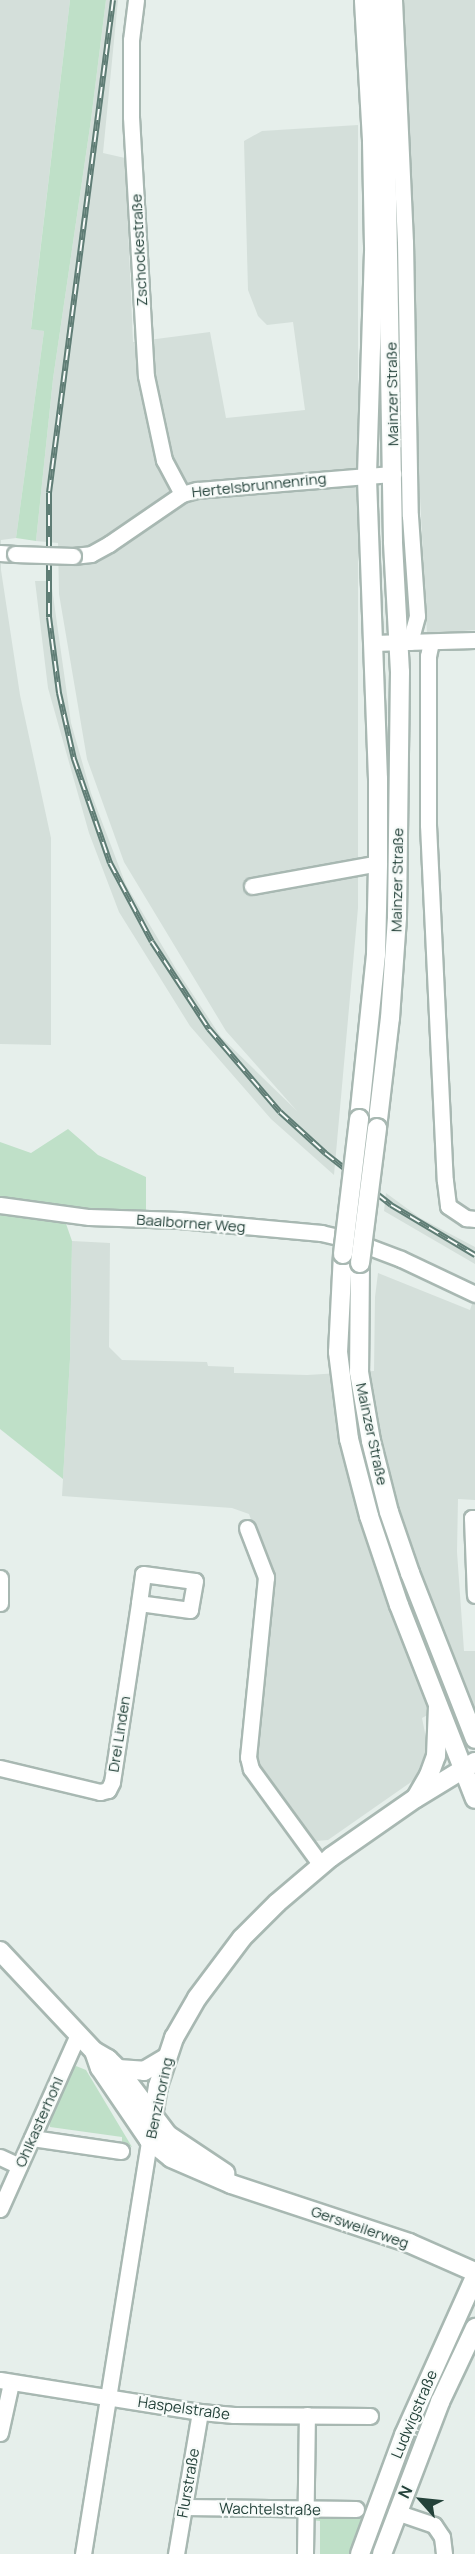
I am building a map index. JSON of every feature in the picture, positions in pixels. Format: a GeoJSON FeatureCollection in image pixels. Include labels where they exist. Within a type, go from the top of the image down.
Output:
{"type":"FeatureCollection","features":[{"type":"Feature","properties":{"kind":"main road","name":"Mainzer Straße"},"geometry":{"type":"LineString","coordinates":[[364,0],[372,140],[374,246],[367,475],[378,863],[376,954],[343,1254],[338,1332],[339,1374],[349,1439],[378,1545],[438,1706],[469,1765],[475,1798]]}},
{"type":"Feature","properties":{"kind":"main road","name":"Mainzer Straße"},"geometry":{"type":"LineString","coordinates":[[380,0],[389,233],[393,541],[404,642],[397,917],[390,1018],[360,1263],[359,1372],[371,1441],[389,1512],[410,1573],[475,1739]]}},
{"type":"Feature","properties":{"kind":"main road"},"geometry":{"type":"LineString","coordinates":[[416,1798],[429,1775],[436,1756],[438,1706]]}},
{"type":"Feature","properties":{"kind":"main road","name":"Benzinoring"},"geometry":{"type":"LineString","coordinates":[[149,2140],[166,2058],[197,1998],[242,1938],[277,1903],[321,1865],[416,1798],[469,1765]]}},
{"type":"Feature","properties":{"kind":"main road","name":"Gersweilerweg"},"geometry":{"type":"LineString","coordinates":[[0,1952],[94,2051],[108,2059],[118,2069],[168,2135],[243,2187]]}},
{"type":"Feature","properties":{"kind":"main road","name":"Gersweilerweg"},"geometry":{"type":"LineString","coordinates":[[94,2051],[100,2068],[149,2140],[160,2152],[191,2169],[409,2243],[475,2274]]}},
{"type":"Feature","properties":{"kind":"main road"},"geometry":{"type":"LineString","coordinates":[[118,2069],[144,2071],[166,2058]]}},
{"type":"Feature","properties":{"kind":"main road","name":"Ludwigstraße"},"geometry":{"type":"LineString","coordinates":[[360,2554],[404,2435],[475,2274]]}},
{"type":"Feature","properties":{"kind":"main road","name":"Ludwigstraße"},"geometry":{"type":"LineString","coordinates":[[382,2554],[396,2512],[459,2360],[475,2328]]}},
{"type":"Feature","properties":{"kind":"main road"},"geometry":{"type":"LineString","coordinates":[[459,2360],[475,2345]]}},
{"type":"Feature","properties":{"kind":"street","name":"Zschockestraße"},"geometry":{"type":"LineString","coordinates":[[136,0],[131,40],[131,117],[146,376],[164,460],[182,494]]}},
{"type":"Feature","properties":{"kind":"street","name":"Mainzer Straße"},"geometry":{"type":"LineString","coordinates":[[394,0],[405,242],[410,516],[417,616],[404,642]]}},
{"type":"Feature","properties":{"kind":"street","name":"Hertelsbrunnenring"},"geometry":{"type":"LineString","coordinates":[[8,553],[73,556],[91,554],[182,494],[197,490],[393,474]]}},
{"type":"Feature","properties":{"kind":"street"},"geometry":{"type":"LineString","coordinates":[[372,643],[475,640]]}},
{"type":"Feature","properties":{"kind":"street","name":"Mainzer Straße"},"geometry":{"type":"LineString","coordinates":[[431,642],[428,656],[428,825],[448,1206],[466,1218],[475,1219]]}},
{"type":"Feature","properties":{"kind":"street","name":"Mainzer Straße"},"geometry":{"type":"LineString","coordinates":[[252,886],[378,863]]}},
{"type":"Feature","properties":{"kind":"street","name":"Baalborner Weg"},"geometry":{"type":"LineString","coordinates":[[0,1205],[102,1218],[179,1220],[321,1233],[351,1239],[475,1294]]}},
{"type":"Feature","properties":{"kind":"street"},"geometry":{"type":"LineString","coordinates":[[473,1518],[475,1595]]}},
{"type":"Feature","properties":{"kind":"street"},"geometry":{"type":"LineString","coordinates":[[247,1528],[266,1577],[248,1757],[251,1769],[321,1865]]}},
{"type":"Feature","properties":{"kind":"street"},"geometry":{"type":"LineString","coordinates":[[0,1578],[0,1603]]}},
{"type":"Feature","properties":{"kind":"street","name":"Drei Linden"},"geometry":{"type":"LineString","coordinates":[[0,1768],[100,1792],[108,1790],[112,1782],[138,1603]]}},
{"type":"Feature","properties":{"kind":"street","name":"Ohlkasterhohl"},"geometry":{"type":"LineString","coordinates":[[0,2209],[78,2035]]}},
{"type":"Feature","properties":{"kind":"street"},"geometry":{"type":"LineString","coordinates":[[32,2138],[121,2151]]}},
{"type":"Feature","properties":{"kind":"street","name":"Benzinoring"},"geometry":{"type":"LineString","coordinates":[[83,2554],[149,2140]]}},
{"type":"Feature","properties":{"kind":"street"},"geometry":{"type":"LineString","coordinates":[[0,2157],[19,2166]]}},
{"type":"Feature","properties":{"kind":"street"},"geometry":{"type":"LineString","coordinates":[[0,2433],[6,2382]]}},
{"type":"Feature","properties":{"kind":"street","name":"Haspelstraße"},"geometry":{"type":"LineString","coordinates":[[6,2382],[200,2412],[370,2416]]}},
{"type":"Feature","properties":{"kind":"street","name":"Flurstraße"},"geometry":{"type":"LineString","coordinates":[[176,2554],[200,2412]]}},
{"type":"Feature","properties":{"kind":"street"},"geometry":{"type":"LineString","coordinates":[[305,2554],[307,2415]]}},
{"type":"Feature","properties":{"kind":"street","name":"Wachtelstraße"},"geometry":{"type":"LineString","coordinates":[[184,2506],[304,2510],[356,2509]]}},
{"type":"Feature","properties":{"kind":"street"},"geometry":{"type":"LineString","coordinates":[[396,2512],[434,2525],[442,2537],[444,2554]]}},
{"type":"Feature","properties":{"kind":"shaded area"},"geometry":{"type":"Polygon","coordinates":[[[0,0],[70,0],[31,328],[44,331],[16,538],[1,540],[1,570],[20,695],[51,838],[51,1045],[0,1044],[0,0]]]}},
{"type":"Feature","properties":{"kind":"shaded area"},"geometry":{"type":"Polygon","coordinates":[[[106,0],[118,0],[103,153],[125,158],[133,342],[210,332],[226,418],[305,410],[293,322],[267,325],[258,316],[248,290],[244,141],[262,131],[358,125],[358,908],[334,1175],[271,1119],[190,1026],[119,912],[89,833],[48,688],[35,581],[51,581],[71,723],[91,793],[126,885],[176,969],[221,1037],[297,1111],[226,1031],[124,862],[87,759],[59,594],[58,543],[36,541],[53,379],[106,0]]]}},
{"type":"Feature","properties":{"kind":"shaded area"},"geometry":{"type":"Polygon","coordinates":[[[402,0],[475,0],[475,630],[427,634],[417,438],[413,209],[402,0]]]}},
{"type":"Feature","properties":{"kind":"shaded area"},"geometry":{"type":"Polygon","coordinates":[[[386,1193],[420,1218],[475,1247],[475,1264],[384,1211],[386,1193]]]}},
{"type":"Feature","properties":{"kind":"shaded area"},"geometry":{"type":"Polygon","coordinates":[[[72,1241],[110,1243],[109,1347],[122,1360],[207,1362],[208,1366],[234,1367],[234,1373],[307,1375],[374,1371],[375,1297],[378,1273],[470,1310],[475,1295],[475,1500],[458,1499],[457,1552],[464,1651],[475,1651],[475,1709],[466,1694],[422,1718],[428,1748],[414,1780],[328,1840],[316,1841],[309,1838],[268,1781],[254,1751],[273,1581],[249,1514],[232,1508],[62,1496],[70,1359],[72,1241]]]}},
{"type":"Feature","properties":{"kind":"green space"},"geometry":{"type":"Polygon","coordinates":[[[70,0],[106,0],[53,379],[36,541],[16,538],[44,331],[31,329],[70,0]]]}},
{"type":"Feature","properties":{"kind":"green space"},"geometry":{"type":"Polygon","coordinates":[[[68,1129],[98,1155],[146,1177],[146,1211],[75,1209],[0,1200],[0,1142],[31,1153],[68,1129]]]}},
{"type":"Feature","properties":{"kind":"green space"},"geometry":{"type":"Polygon","coordinates":[[[0,1211],[64,1218],[72,1241],[70,1359],[63,1479],[0,1429],[0,1211]]]}},
{"type":"Feature","properties":{"kind":"green space"},"geometry":{"type":"Polygon","coordinates":[[[76,2066],[86,2070],[132,2147],[122,2143],[122,2137],[50,2127],[49,2123],[72,2069],[76,2066]]]}},
{"type":"Feature","properties":{"kind":"green space"},"geometry":{"type":"Polygon","coordinates":[[[368,2510],[353,2554],[320,2554],[320,2521],[310,2520],[311,2511],[361,2513],[368,2510]]]}},
{"type":"Feature","properties":{"kind":"railway"},"geometry":{"type":"LineString","coordinates":[[113,0],[49,493],[49,617],[59,693],[74,759],[110,863],[152,942],[209,1029],[280,1112],[325,1153],[391,1205],[475,1255]]}}]}
